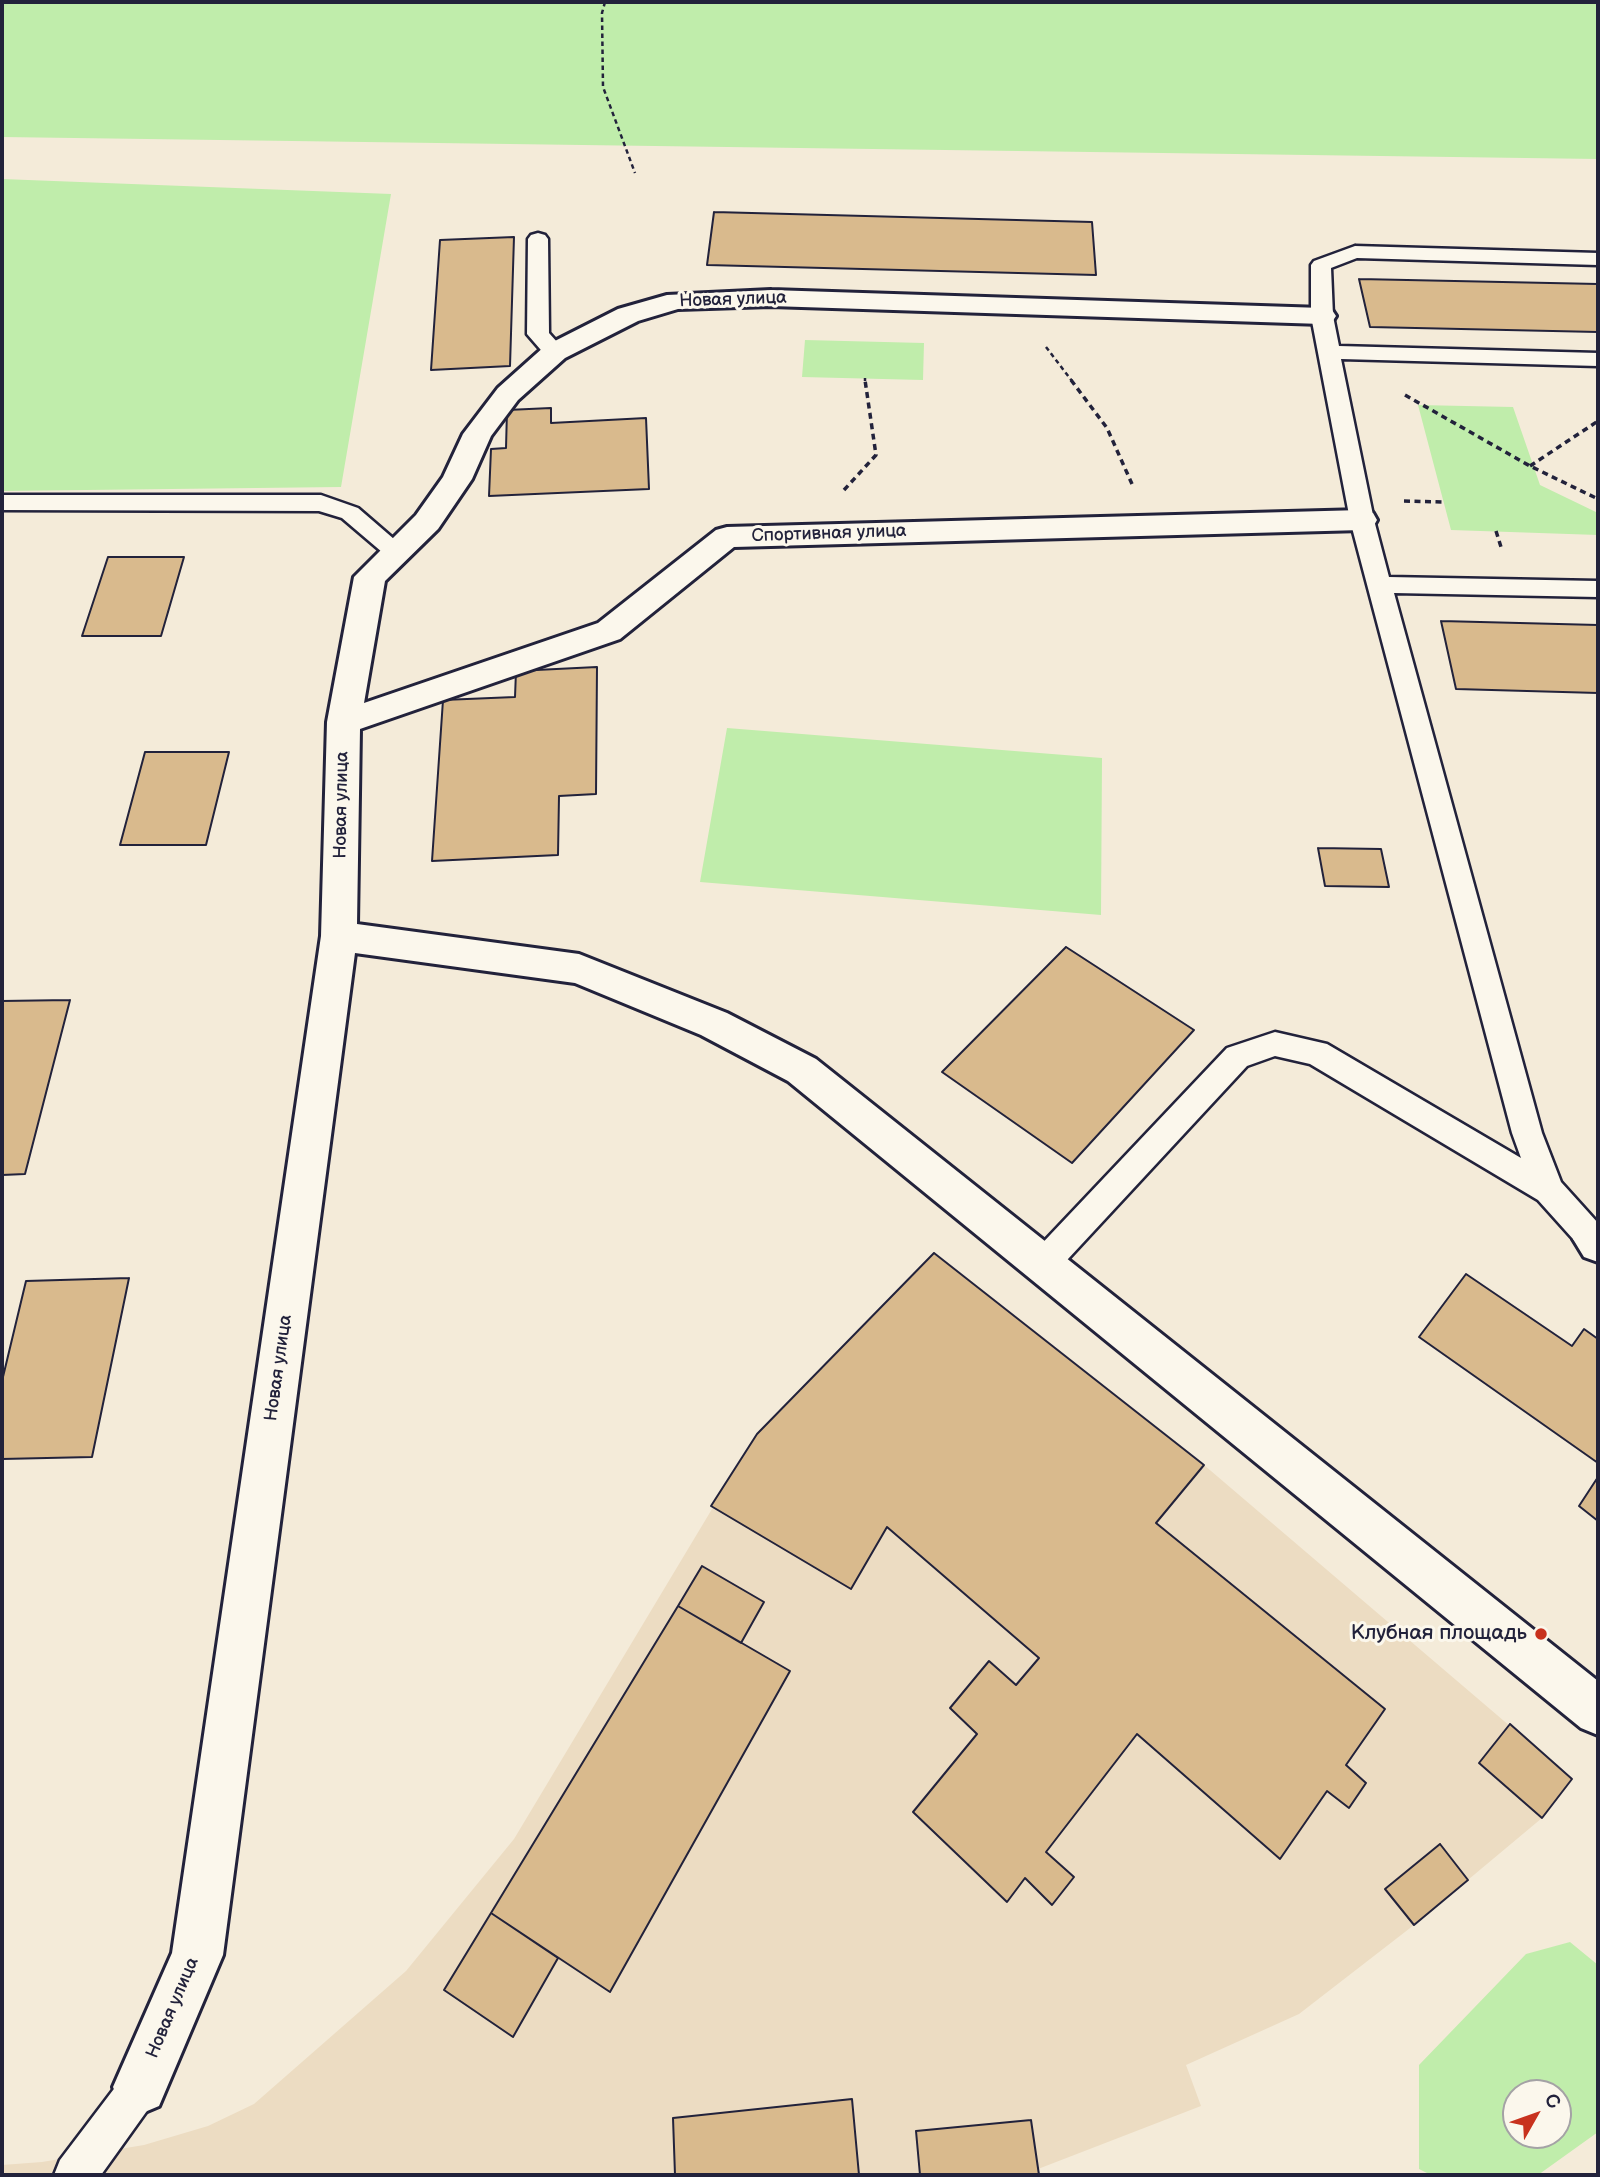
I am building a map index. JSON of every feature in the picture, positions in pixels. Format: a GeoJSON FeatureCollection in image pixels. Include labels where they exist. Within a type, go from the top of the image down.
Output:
{"type":"FeatureCollection","features":[{"type":"Feature","properties":{"kind":"street","name":"Новая улица"},"geometry":{"type":"LineString","coordinates":[[140,2087],[197,1955],[339,936],[344,723],[370,577],[427,522],[457,479],[477,434],[508,394],[555,352],[628,315],[677,301],[771,298],[1322,316]]}},
{"type":"Feature","properties":{"kind":"street","name":"Спортивная улица"},"geometry":{"type":"LineString","coordinates":[[344,723],[609,631],[727,537],[1362,520]]}},
{"type":"Feature","properties":{"kind":"street"},"geometry":{"type":"LineString","coordinates":[[339,936],[579,969],[714,1024],[802,1070],[1598,1711]]}},
{"type":"Feature","properties":{"kind":"lane"},"geometry":{"type":"LineString","coordinates":[[538,239],[538,334],[555,352]]}},
{"type":"Feature","properties":{"kind":"lane"},"geometry":{"type":"LineString","coordinates":[[1549,1190],[1527,1133],[1362,520],[1322,316],[1321,265],[1355,253],[1598,259]]}},
{"type":"Feature","properties":{"kind":"lane"},"geometry":{"type":"LineString","coordinates":[[1329,352],[1598,359]]}},
{"type":"Feature","properties":{"kind":"lane"},"geometry":{"type":"LineString","coordinates":[[2,502],[321,503],[351,513],[397,552]]}},
{"type":"Feature","properties":{"kind":"lane"},"geometry":{"type":"LineString","coordinates":[[1379,585],[1598,589]]}},
{"type":"Feature","properties":{"kind":"lane"},"geometry":{"type":"LineString","coordinates":[[1044,1263],[1237,1057],[1275,1044],[1317,1053],[1549,1190],[1596,1242]]}},
{"type":"Feature","properties":{"kind":"lane"},"geometry":{"type":"LineString","coordinates":[[75,2175],[140,2087]]}},
{"type":"Feature","properties":{"kind":"path"},"geometry":{"type":"LineString","coordinates":[[605,2],[602,13],[603,87],[635,173]]}},
{"type":"Feature","properties":{"kind":"path"},"geometry":{"type":"LineString","coordinates":[[1028,306],[1049,352],[1107,428],[1149,525]]}},
{"type":"Feature","properties":{"kind":"path"},"geometry":{"type":"LineString","coordinates":[[804,535],[876,456],[865,378]]}},
{"type":"Feature","properties":{"kind":"path"},"geometry":{"type":"LineString","coordinates":[[1400,392],[1530,466],[1598,499]]}},
{"type":"Feature","properties":{"kind":"path"},"geometry":{"type":"LineString","coordinates":[[1530,466],[1598,421]]}},
{"type":"Feature","properties":{"kind":"shaded area"},"geometry":{"type":"Polygon","coordinates":[[[934,1253],[1204,1465],[1572,1779],[1542,1818],[1414,1925],[1299,2014],[1186,2065],[1201,2106],[1038,2169],[1039,2175],[2,2175],[2,2165],[42,2162],[144,2145],[208,2126],[254,2104],[406,1971],[514,1839],[757,1434],[934,1253]]]}},
{"type":"Feature","properties":{"kind":"green space"},"geometry":{"type":"Polygon","coordinates":[[[2,2],[1598,2],[1598,159],[2,137],[2,2]]]}},
{"type":"Feature","properties":{"kind":"green space"},"geometry":{"type":"Polygon","coordinates":[[[2,179],[391,194],[341,487],[2,491],[2,179]]]}},
{"type":"Feature","properties":{"kind":"green space"},"geometry":{"type":"Polygon","coordinates":[[[805,340],[924,343],[923,380],[802,377],[805,340]]]}},
{"type":"Feature","properties":{"kind":"green space"},"geometry":{"type":"Polygon","coordinates":[[[1418,405],[1513,407],[1540,485],[1598,513],[1598,535],[1451,530],[1418,405]]]}},
{"type":"Feature","properties":{"kind":"green space"},"geometry":{"type":"Polygon","coordinates":[[[727,728],[1102,758],[1101,915],[700,882],[727,728]]]}},
{"type":"Feature","properties":{"kind":"green space"},"geometry":{"type":"Polygon","coordinates":[[[1570,1942],[1598,1965],[1598,2132],[1538,2175],[1431,2175],[1419,2169],[1419,2065],[1526,1954],[1570,1942]]]}},
{"type":"Feature","properties":{"kind":"building"},"geometry":{"type":"Polygon","coordinates":[[[714,212],[1092,222],[1096,275],[707,265],[714,212]]]}},
{"type":"Feature","properties":{"kind":"building"},"geometry":{"type":"Polygon","coordinates":[[[514,237],[510,366],[431,370],[440,240],[514,237]]]}},
{"type":"Feature","properties":{"kind":"building"},"geometry":{"type":"Polygon","coordinates":[[[1359,279],[1598,284],[1598,332],[1370,327],[1359,279]]]}},
{"type":"Feature","properties":{"kind":"building"},"geometry":{"type":"Polygon","coordinates":[[[551,408],[551,423],[646,418],[649,489],[489,496],[491,449],[506,448],[507,410],[551,408]]]}},
{"type":"Feature","properties":{"kind":"building"},"geometry":{"type":"Polygon","coordinates":[[[108,557],[184,557],[161,636],[82,636],[108,557]]]}},
{"type":"Feature","properties":{"kind":"building"},"geometry":{"type":"Polygon","coordinates":[[[1441,621],[1598,625],[1598,693],[1456,689],[1441,621]]]}},
{"type":"Feature","properties":{"kind":"building"},"geometry":{"type":"Polygon","coordinates":[[[597,667],[596,794],[559,796],[558,855],[432,861],[443,700],[515,697],[516,671],[597,667]]]}},
{"type":"Feature","properties":{"kind":"building"},"geometry":{"type":"Polygon","coordinates":[[[145,752],[229,752],[206,845],[120,845],[145,752]]]}},
{"type":"Feature","properties":{"kind":"building"},"geometry":{"type":"Polygon","coordinates":[[[1318,848],[1381,849],[1389,887],[1325,886],[1318,848]]]}},
{"type":"Feature","properties":{"kind":"building"},"geometry":{"type":"Polygon","coordinates":[[[1066,947],[1194,1030],[1072,1163],[942,1072],[1066,947]]]}},
{"type":"Feature","properties":{"kind":"building"},"geometry":{"type":"Polygon","coordinates":[[[70,1000],[25,1174],[2,1175],[2,1001],[70,1000]]]}},
{"type":"Feature","properties":{"kind":"building"},"geometry":{"type":"Polygon","coordinates":[[[934,1253],[1204,1465],[1156,1523],[1385,1709],[1346,1765],[1366,1783],[1349,1808],[1327,1791],[1280,1859],[1137,1734],[1046,1852],[1074,1877],[1052,1905],[1025,1878],[1007,1902],[913,1812],[977,1734],[950,1708],[989,1661],[1016,1685],[1039,1658],[887,1527],[851,1589],[711,1506],[757,1434],[934,1253]]]}},
{"type":"Feature","properties":{"kind":"building"},"geometry":{"type":"Polygon","coordinates":[[[1466,1274],[1572,1346],[1584,1329],[1598,1339],[1598,1463],[1419,1337],[1466,1274]]]}},
{"type":"Feature","properties":{"kind":"building"},"geometry":{"type":"Polygon","coordinates":[[[129,1278],[92,1457],[2,1459],[2,1381],[26,1281],[129,1278]]]}},
{"type":"Feature","properties":{"kind":"building"},"geometry":{"type":"Polygon","coordinates":[[[1598,1477],[1598,1521],[1579,1506],[1598,1477]]]}},
{"type":"Feature","properties":{"kind":"building"},"geometry":{"type":"Polygon","coordinates":[[[702,1566],[764,1602],[741,1643],[678,1606],[702,1566]]]}},
{"type":"Feature","properties":{"kind":"building"},"geometry":{"type":"Polygon","coordinates":[[[678,1606],[790,1671],[610,1992],[491,1913],[678,1606]]]}},
{"type":"Feature","properties":{"kind":"building"},"geometry":{"type":"Polygon","coordinates":[[[1510,1724],[1572,1779],[1542,1818],[1479,1763],[1510,1724]]]}},
{"type":"Feature","properties":{"kind":"building"},"geometry":{"type":"Polygon","coordinates":[[[1440,1844],[1468,1880],[1414,1925],[1385,1889],[1440,1844]]]}},
{"type":"Feature","properties":{"kind":"building"},"geometry":{"type":"Polygon","coordinates":[[[491,1913],[558,1958],[513,2037],[444,1990],[491,1913]]]}},
{"type":"Feature","properties":{"kind":"building"},"geometry":{"type":"Polygon","coordinates":[[[852,2099],[859,2175],[675,2175],[673,2118],[852,2099]]]}},
{"type":"Feature","properties":{"kind":"building"},"geometry":{"type":"Polygon","coordinates":[[[1031,2120],[1039,2175],[920,2175],[916,2131],[1031,2120]]]}},
{"type":"Feature","properties":{"kind":"place","name":"Клубная площадь"},"geometry":{"type":"Point","coordinates":[1541,1634]}}]}
